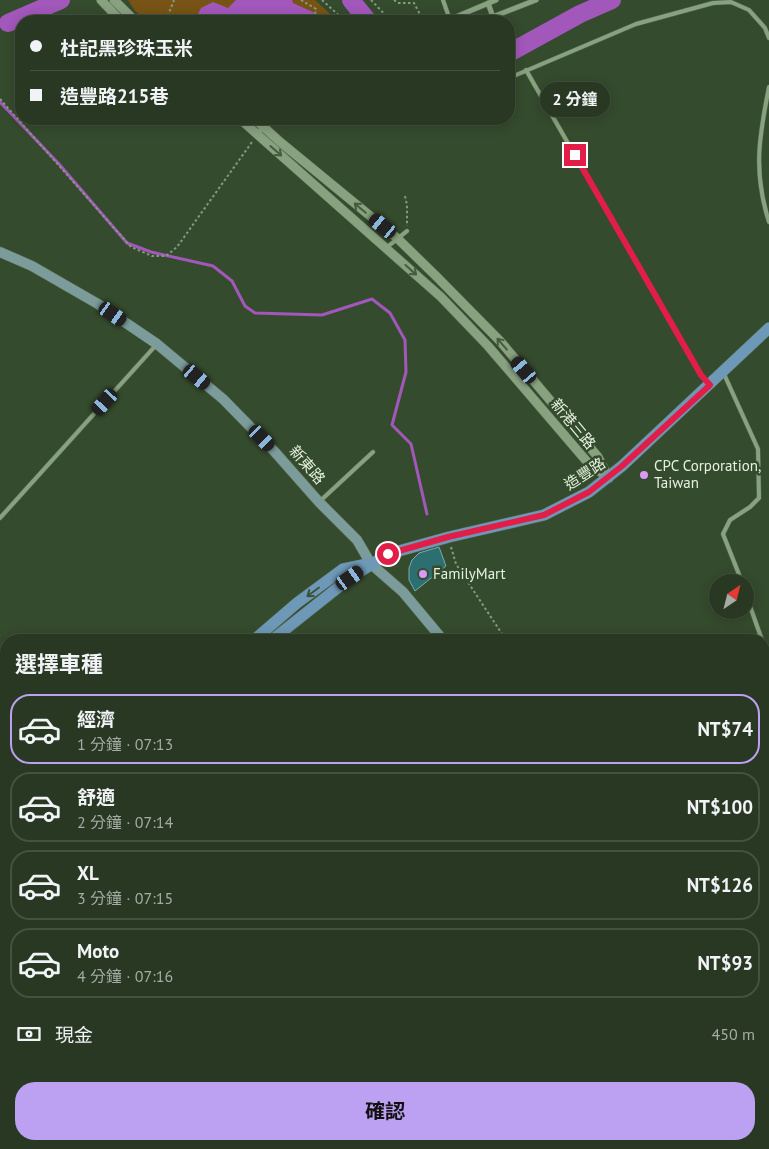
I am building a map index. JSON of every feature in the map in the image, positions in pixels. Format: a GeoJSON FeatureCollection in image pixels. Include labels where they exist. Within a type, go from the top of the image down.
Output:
{"type":"FeatureCollection","features":[{"type":"Feature","properties":{"kind":"main road","name":"新東路"},"geometry":{"type":"LineString","coordinates":[[0,252],[32,266],[98,304],[157,344],[223,399],[357,540],[371,564],[403,592],[438,634]]}},
{"type":"Feature","properties":{"kind":"main road","name":"造豐路"},"geometry":{"type":"LineString","coordinates":[[280,634],[371,564],[388,554],[448,537],[544,515],[589,492],[609,478],[769,328]]}},
{"type":"Feature","properties":{"kind":"main road","name":"造豐路"},"geometry":{"type":"LineString","coordinates":[[261,634],[343,569],[371,564]]}},
{"type":"Feature","properties":{"kind":"street"},"geometry":{"type":"LineString","coordinates":[[101,0],[115,15]]}},
{"type":"Feature","properties":{"kind":"street"},"geometry":{"type":"LineString","coordinates":[[114,0],[129,15]]}},
{"type":"Feature","properties":{"kind":"street"},"geometry":{"type":"LineString","coordinates":[[460,15],[496,0]]}},
{"type":"Feature","properties":{"kind":"street"},"geometry":{"type":"LineString","coordinates":[[498,15],[536,0]]}},
{"type":"Feature","properties":{"kind":"street"},"geometry":{"type":"LineString","coordinates":[[488,4],[492,15]]}},
{"type":"Feature","properties":{"kind":"street","name":"新港三路"},"geometry":{"type":"LineString","coordinates":[[246,125],[441,297],[488,346],[589,464],[609,478]]}},
{"type":"Feature","properties":{"kind":"street"},"geometry":{"type":"LineString","coordinates":[[256,125],[256,134]]}},
{"type":"Feature","properties":{"kind":"street","name":"新港三路"},"geometry":{"type":"LineString","coordinates":[[263,125],[279,141],[397,238],[500,341],[598,457],[609,478]]}},
{"type":"Feature","properties":{"kind":"street"},"geometry":{"type":"LineString","coordinates":[[256,134],[268,125]]}},
{"type":"Feature","properties":{"kind":"lane"},"geometry":{"type":"LineString","coordinates":[[443,0],[447,15]]}},
{"type":"Feature","properties":{"kind":"lane"},"geometry":{"type":"LineString","coordinates":[[515,75],[636,24],[713,3],[731,2],[749,10],[766,28],[769,38]]}},
{"type":"Feature","properties":{"kind":"lane"},"geometry":{"type":"LineString","coordinates":[[526,70],[701,375],[710,385]]}},
{"type":"Feature","properties":{"kind":"lane"},"geometry":{"type":"LineString","coordinates":[[769,87],[760,135],[758,160],[761,186],[769,222]]}},
{"type":"Feature","properties":{"kind":"lane"},"geometry":{"type":"LineString","coordinates":[[386,248],[407,231]]}},
{"type":"Feature","properties":{"kind":"lane"},"geometry":{"type":"LineString","coordinates":[[0,518],[157,344]]}},
{"type":"Feature","properties":{"kind":"lane"},"geometry":{"type":"LineString","coordinates":[[722,371],[758,449],[759,498],[750,507],[730,520],[723,534],[739,574]]}},
{"type":"Feature","properties":{"kind":"lane"},"geometry":{"type":"LineString","coordinates":[[319,502],[373,452]]}},
{"type":"Feature","properties":{"kind":"lane"},"geometry":{"type":"LineString","coordinates":[[754,617],[760,634]]}},
{"type":"Feature","properties":{"kind":"path"},"geometry":{"type":"LineString","coordinates":[[167,15],[174,0]]}},
{"type":"Feature","properties":{"kind":"path"},"geometry":{"type":"LineString","coordinates":[[301,0],[316,9],[315,15]]}},
{"type":"Feature","properties":{"kind":"path"},"geometry":{"type":"LineString","coordinates":[[322,0],[338,15]]}},
{"type":"Feature","properties":{"kind":"path"},"geometry":{"type":"LineString","coordinates":[[371,0],[385,15]]}},
{"type":"Feature","properties":{"kind":"path"},"geometry":{"type":"LineString","coordinates":[[394,0],[398,3],[414,3],[420,15]]}},
{"type":"Feature","properties":{"kind":"path"},"geometry":{"type":"LineString","coordinates":[[0,99],[15,116]]}},
{"type":"Feature","properties":{"kind":"path"},"geometry":{"type":"LineString","coordinates":[[23,125],[131,247],[152,256],[166,256],[177,247],[256,134]]}},
{"type":"Feature","properties":{"kind":"path"},"geometry":{"type":"LineString","coordinates":[[405,196],[407,231]]}},
{"type":"Feature","properties":{"kind":"path"},"geometry":{"type":"LineString","coordinates":[[448,537],[456,564],[502,634]]}},
{"type":"Feature","properties":{"kind":"shaded area"},"geometry":{"type":"Polygon","coordinates":[[[128,0],[315,0],[331,15],[140,15],[135,11],[128,0]]]}},
{"type":"Feature","properties":{"kind":"shaded area"},"geometry":{"type":"Polygon","coordinates":[[[236,0],[292,0],[293,3],[315,13],[313,15],[198,15],[201,8],[213,2],[228,8],[236,0]]]}},
{"type":"Feature","properties":{"kind":"building","name":"FamilyMart"},"geometry":{"type":"Polygon","coordinates":[[[439,547],[446,566],[415,591],[409,580],[409,568],[412,560],[419,553],[439,547]]]}},
{"type":"Feature","properties":{"kind":"waterway"},"geometry":{"type":"LineString","coordinates":[[26,15],[61,0]]}},
{"type":"Feature","properties":{"kind":"waterway"},"geometry":{"type":"LineString","coordinates":[[351,0],[363,15]]}},
{"type":"Feature","properties":{"kind":"waterway"},"geometry":{"type":"LineString","coordinates":[[515,50],[580,14],[612,0]]}},
{"type":"Feature","properties":{"kind":"waterway"},"geometry":{"type":"LineString","coordinates":[[8,23],[15,20]]}},
{"type":"Feature","properties":{"kind":"waterway"},"geometry":{"type":"LineString","coordinates":[[0,102],[15,118]]}},
{"type":"Feature","properties":{"kind":"waterway"},"geometry":{"type":"LineString","coordinates":[[22,125],[59,164],[127,243],[151,252],[213,266],[232,281],[245,306],[255,313],[322,315],[372,299],[390,313],[405,340],[406,372],[392,425],[411,444],[427,514]]}},
{"type":"Feature","properties":{"kind":"place","name":"CPC Corporation, Taiwan"},"geometry":{"type":"Point","coordinates":[644,475]}},
{"type":"Feature","properties":{"kind":"place","name":"FamilyMart"},"geometry":{"type":"Point","coordinates":[423,574]}},
{"type":"Feature","properties":{"kind":"route"},"geometry":{"type":"LineString","coordinates":[[388,554],[448,537],[544,515],[589,492],[609,478],[710,385],[701,375],[575,155]]}}]}
